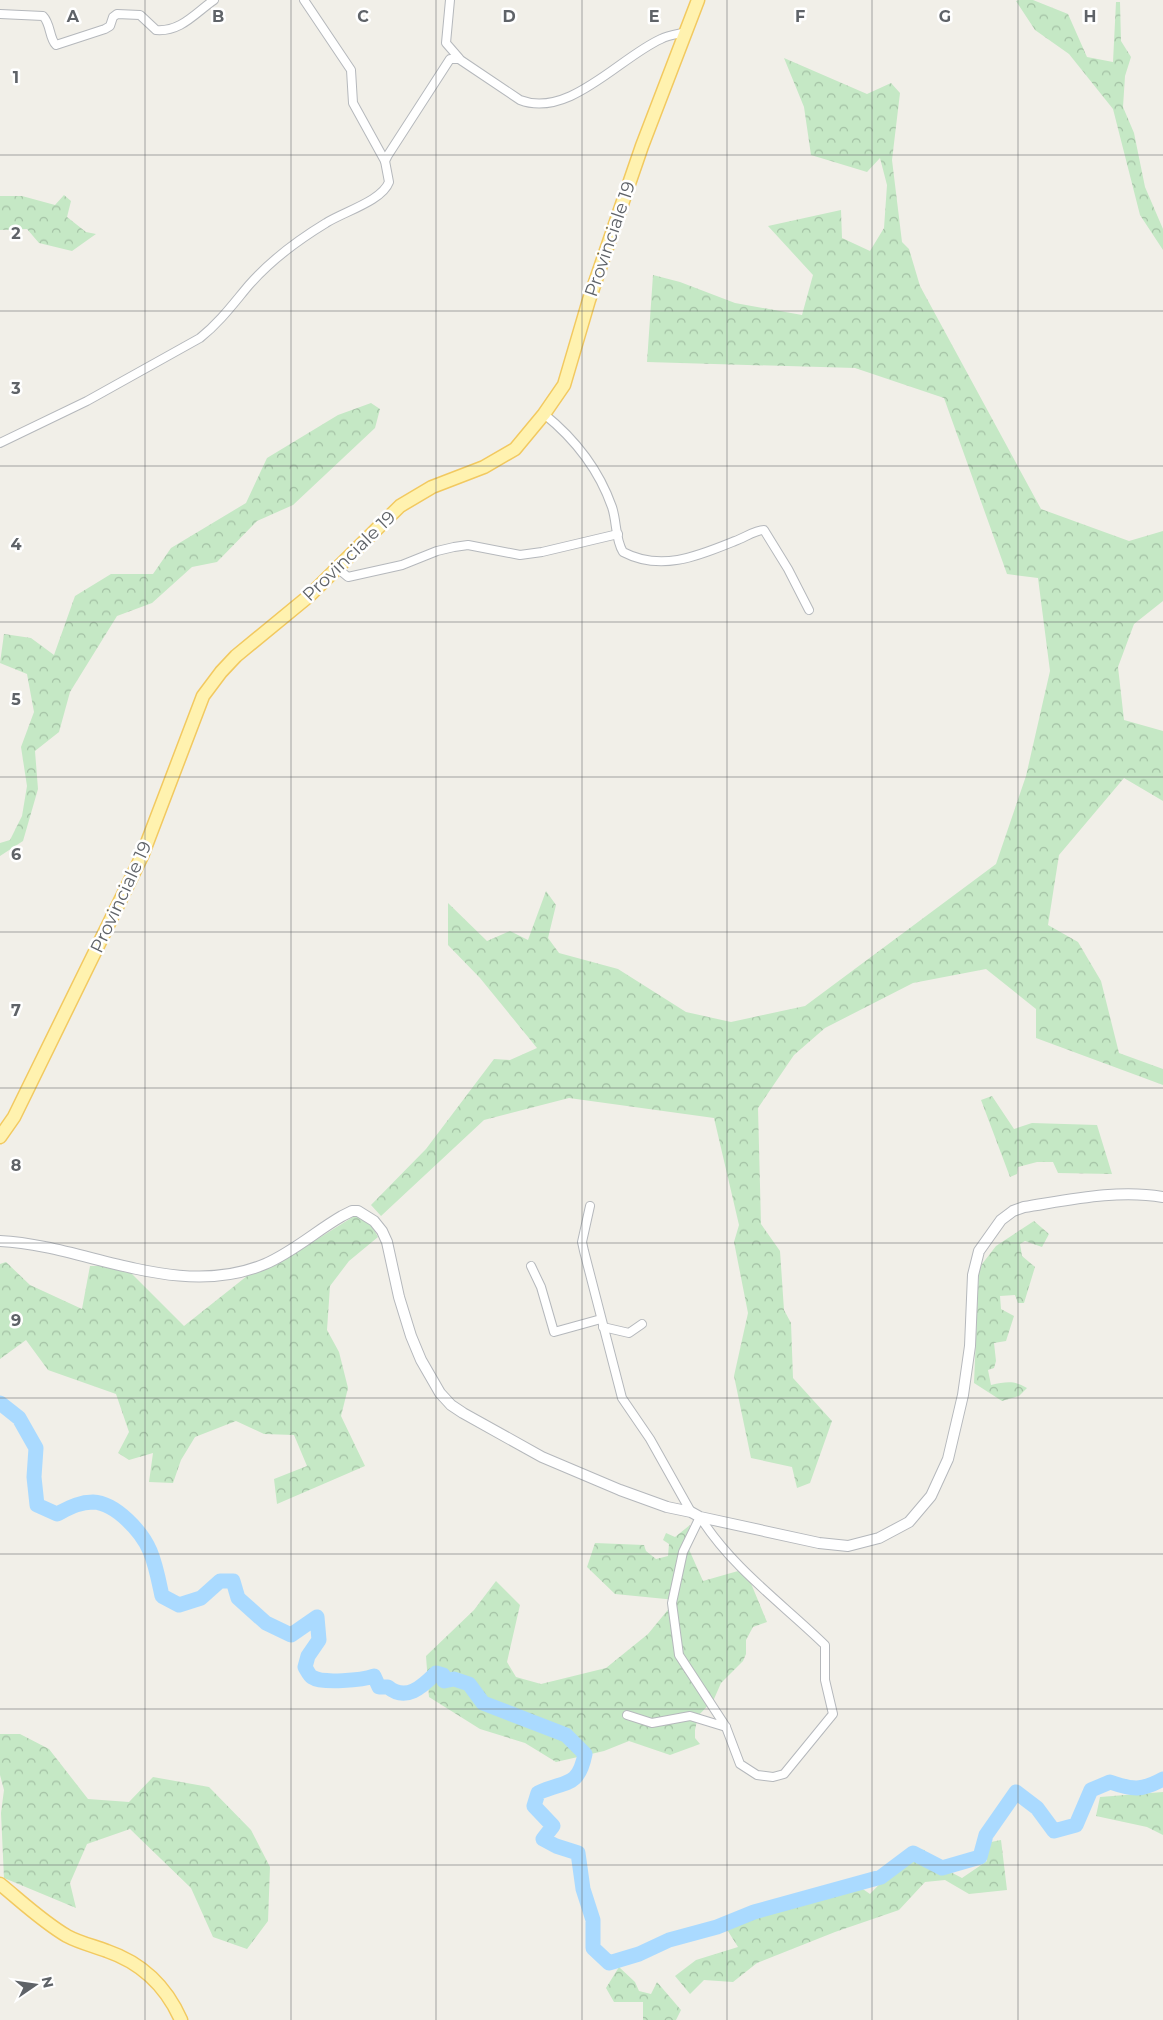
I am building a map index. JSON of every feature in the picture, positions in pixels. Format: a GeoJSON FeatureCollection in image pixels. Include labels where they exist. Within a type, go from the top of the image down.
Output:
{"type":"FeatureCollection","features":[{"type":"Feature","properties":{"kind":"main road","name":"Provinciale 19"},"geometry":{"type":"LineString","coordinates":[[0,1137],[14,1117],[142,856],[203,696],[221,672],[236,656],[283,620],[400,506],[432,487],[484,467],[515,449],[544,414],[564,385],[589,300],[642,146],[698,0]]}},
{"type":"Feature","properties":{"kind":"main road"},"geometry":{"type":"LineString","coordinates":[[0,1884],[37,1915],[64,1934],[123,1957],[145,1970],[164,1991],[181,2020]]}},
{"type":"Feature","properties":{"kind":"street"},"geometry":{"type":"LineString","coordinates":[[0,14],[43,16],[48,22],[56,45],[105,29],[110,26],[113,17],[117,14],[140,15],[156,30],[170,30],[187,22],[214,0]]}},
{"type":"Feature","properties":{"kind":"street"},"geometry":{"type":"LineString","coordinates":[[0,443],[87,400],[200,338],[216,325],[278,256],[327,222],[372,199],[387,188],[389,179],[385,161],[353,103],[351,70],[304,0]]}},
{"type":"Feature","properties":{"kind":"street"},"geometry":{"type":"LineString","coordinates":[[450,0],[446,43],[459,58],[520,100],[529,103],[548,101],[583,90],[660,39],[687,32]]}},
{"type":"Feature","properties":{"kind":"street"},"geometry":{"type":"LineString","coordinates":[[385,161],[446,64],[450,59],[459,58]]}},
{"type":"Feature","properties":{"kind":"street"},"geometry":{"type":"LineString","coordinates":[[544,414],[557,424],[592,465],[612,507],[624,552],[648,561],[661,563],[687,558],[764,530],[788,569],[809,610]]}},
{"type":"Feature","properties":{"kind":"street"},"geometry":{"type":"LineString","coordinates":[[337,568],[344,576],[353,576],[402,565],[437,551],[454,547],[468,545],[502,553],[532,554],[618,534]]}},
{"type":"Feature","properties":{"kind":"street"},"geometry":{"type":"LineString","coordinates":[[0,1241],[70,1254],[130,1268],[178,1274],[220,1275],[263,1265],[284,1255],[352,1210],[358,1211],[370,1218],[382,1231],[388,1242],[399,1297],[411,1336],[431,1379],[451,1405],[512,1442],[542,1457],[606,1482],[620,1490],[667,1507],[836,1546],[862,1543],[879,1538],[909,1522],[931,1496],[948,1459],[968,1372],[973,1275],[978,1251],[994,1228],[1013,1211],[1024,1207],[1109,1195],[1151,1195],[1163,1197]]}},
{"type":"Feature","properties":{"kind":"street"},"geometry":{"type":"LineString","coordinates":[[590,1206],[582,1242],[622,1398],[650,1439],[695,1514],[714,1539],[763,1590],[797,1618],[825,1645],[825,1680],[833,1714],[784,1774],[774,1777],[757,1776],[740,1764],[726,1727],[679,1655],[672,1603],[683,1552],[695,1514]]}},
{"type":"Feature","properties":{"kind":"street"},"geometry":{"type":"LineString","coordinates":[[531,1266],[540,1287],[554,1332],[602,1323],[629,1333],[642,1324]]}},
{"type":"Feature","properties":{"kind":"street"},"geometry":{"type":"LineString","coordinates":[[627,1715],[652,1723],[690,1716],[726,1727]]}},
{"type":"Feature","properties":{"kind":"green space"},"geometry":{"type":"Polygon","coordinates":[[[1033,0],[1068,14],[1087,57],[1113,62],[1116,2],[1120,2],[1121,41],[1131,57],[1125,76],[1123,107],[1134,133],[1145,187],[1163,229],[1163,250],[1140,215],[1113,109],[1069,54],[1035,30],[1016,1],[1033,0]]]}},
{"type":"Feature","properties":{"kind":"green space"},"geometry":{"type":"Polygon","coordinates":[[[784,58],[867,94],[891,83],[900,93],[892,160],[902,242],[909,249],[920,286],[1041,509],[1129,541],[1163,531],[1163,601],[1134,624],[1118,667],[1124,720],[1163,731],[1163,801],[1124,778],[1059,855],[1048,925],[1078,942],[1101,981],[1119,1053],[1163,1069],[1163,1085],[1036,1038],[1036,1009],[986,969],[913,983],[825,1028],[794,1055],[758,1108],[761,1224],[780,1251],[784,1310],[791,1323],[793,1378],[832,1421],[810,1483],[797,1488],[792,1467],[751,1458],[734,1376],[748,1313],[734,1242],[739,1225],[714,1118],[569,1098],[484,1120],[381,1216],[371,1205],[426,1149],[494,1059],[510,1060],[537,1048],[480,978],[448,945],[448,903],[487,941],[510,931],[528,940],[546,891],[556,905],[548,938],[559,953],[618,969],[686,1012],[731,1022],[805,1006],[996,864],[1026,776],[1050,671],[1038,578],[1007,574],[944,398],[855,368],[647,362],[653,275],[680,282],[735,303],[802,315],[813,275],[768,226],[841,210],[842,238],[870,251],[884,228],[887,185],[880,158],[867,172],[811,155],[804,107],[784,58]]]}},
{"type":"Feature","properties":{"kind":"green space"},"geometry":{"type":"Polygon","coordinates":[[[64,195],[71,201],[67,217],[86,232],[96,234],[72,251],[39,243],[27,229],[0,230],[0,196],[22,196],[55,205],[64,195]]]}},
{"type":"Feature","properties":{"kind":"green space"},"geometry":{"type":"Polygon","coordinates":[[[371,403],[380,409],[375,428],[293,505],[257,521],[217,562],[192,567],[152,603],[117,616],[70,692],[59,732],[35,751],[38,789],[23,841],[0,856],[0,843],[10,840],[22,816],[27,786],[21,747],[34,712],[27,674],[0,663],[4,634],[31,638],[54,655],[75,596],[111,574],[153,574],[171,548],[246,503],[267,458],[338,415],[371,403]]]}},
{"type":"Feature","properties":{"kind":"green space"},"geometry":{"type":"Polygon","coordinates":[[[992,1096],[1014,1129],[1032,1123],[1097,1125],[1112,1174],[1058,1173],[1053,1162],[1037,1162],[1018,1167],[1017,1174],[1010,1177],[981,1100],[992,1096]]]}},
{"type":"Feature","properties":{"kind":"green space"},"geometry":{"type":"Polygon","coordinates":[[[356,1215],[369,1221],[378,1237],[349,1261],[330,1286],[327,1330],[339,1352],[348,1388],[341,1416],[365,1466],[277,1504],[274,1479],[307,1466],[294,1435],[264,1434],[236,1421],[195,1437],[181,1460],[173,1483],[149,1482],[153,1453],[129,1460],[118,1453],[129,1432],[116,1394],[48,1370],[26,1340],[0,1359],[0,1264],[6,1262],[30,1285],[82,1309],[90,1266],[118,1266],[128,1270],[184,1326],[247,1276],[287,1258],[356,1215]]]}},
{"type":"Feature","properties":{"kind":"green space"},"geometry":{"type":"Polygon","coordinates":[[[1034,1221],[1049,1234],[1042,1247],[1025,1241],[1020,1244],[1022,1256],[1035,1267],[1024,1303],[1018,1303],[1015,1295],[1000,1296],[1001,1309],[1014,1316],[1006,1341],[994,1343],[996,1361],[994,1368],[988,1370],[991,1385],[1010,1382],[1027,1388],[1019,1396],[1002,1401],[974,1383],[979,1268],[996,1246],[1034,1221]]]}},
{"type":"Feature","properties":{"kind":"green space"},"geometry":{"type":"Polygon","coordinates":[[[690,1525],[687,1545],[703,1581],[745,1569],[767,1622],[753,1627],[746,1640],[746,1654],[743,1661],[721,1683],[714,1699],[698,1716],[695,1738],[700,1744],[670,1755],[629,1741],[604,1751],[556,1762],[525,1743],[480,1729],[429,1697],[426,1656],[474,1610],[496,1581],[520,1605],[507,1662],[516,1677],[541,1684],[606,1668],[648,1634],[676,1600],[615,1594],[587,1567],[595,1543],[644,1545],[646,1551],[656,1559],[668,1556],[669,1544],[663,1540],[666,1533],[675,1537],[690,1525]]]}},
{"type":"Feature","properties":{"kind":"green space"},"geometry":{"type":"Polygon","coordinates":[[[0,1734],[20,1734],[49,1749],[88,1799],[129,1802],[153,1777],[209,1787],[251,1830],[270,1867],[268,1921],[247,1949],[213,1937],[191,1888],[130,1829],[87,1844],[70,1883],[76,1908],[4,1878],[1,1813],[4,1790],[0,1775],[0,1734]]]}},
{"type":"Feature","properties":{"kind":"green space"},"geometry":{"type":"Polygon","coordinates":[[[1163,1792],[1163,1835],[1147,1827],[1096,1816],[1100,1797],[1163,1792]]]}},
{"type":"Feature","properties":{"kind":"green space"},"geometry":{"type":"Polygon","coordinates":[[[1001,1840],[1007,1890],[969,1894],[945,1880],[925,1882],[899,1910],[835,1932],[757,1963],[733,1982],[704,1980],[690,1994],[675,1976],[696,1960],[738,1947],[726,1928],[781,1903],[829,1897],[857,1885],[870,1894],[913,1849],[925,1850],[923,1866],[943,1868],[962,1878],[987,1861],[986,1843],[1001,1840]]]}},
{"type":"Feature","properties":{"kind":"green space"},"geometry":{"type":"Polygon","coordinates":[[[619,1967],[635,1982],[639,1991],[651,1994],[657,1982],[681,2010],[676,2020],[643,2020],[643,2002],[614,2002],[606,1988],[619,1967]]]}},
{"type":"Feature","properties":{"kind":"waterway"},"geometry":{"type":"LineString","coordinates":[[0,1403],[19,1418],[36,1448],[34,1477],[37,1505],[57,1514],[79,1504],[93,1502],[110,1507],[119,1513],[135,1527],[146,1543],[154,1562],[162,1596],[179,1605],[201,1598],[220,1581],[233,1581],[238,1598],[266,1623],[291,1635],[317,1617],[319,1640],[308,1656],[305,1667],[312,1677],[333,1681],[374,1676],[379,1687],[388,1687],[401,1693],[407,1693],[419,1688],[436,1673],[443,1675],[444,1681],[454,1679],[469,1684],[483,1703],[566,1735],[585,1754],[582,1765],[578,1773],[569,1782],[538,1793],[534,1806],[553,1826],[543,1839],[556,1846],[578,1853],[583,1889],[593,1920],[593,1948],[609,1963],[639,1954],[669,1940],[717,1927],[754,1912],[881,1877],[913,1853],[942,1868],[980,1857],[986,1835],[1016,1792],[1037,1808],[1054,1831],[1076,1825],[1091,1790],[1110,1782],[1125,1787],[1137,1788],[1149,1786],[1163,1779]]}}]}
